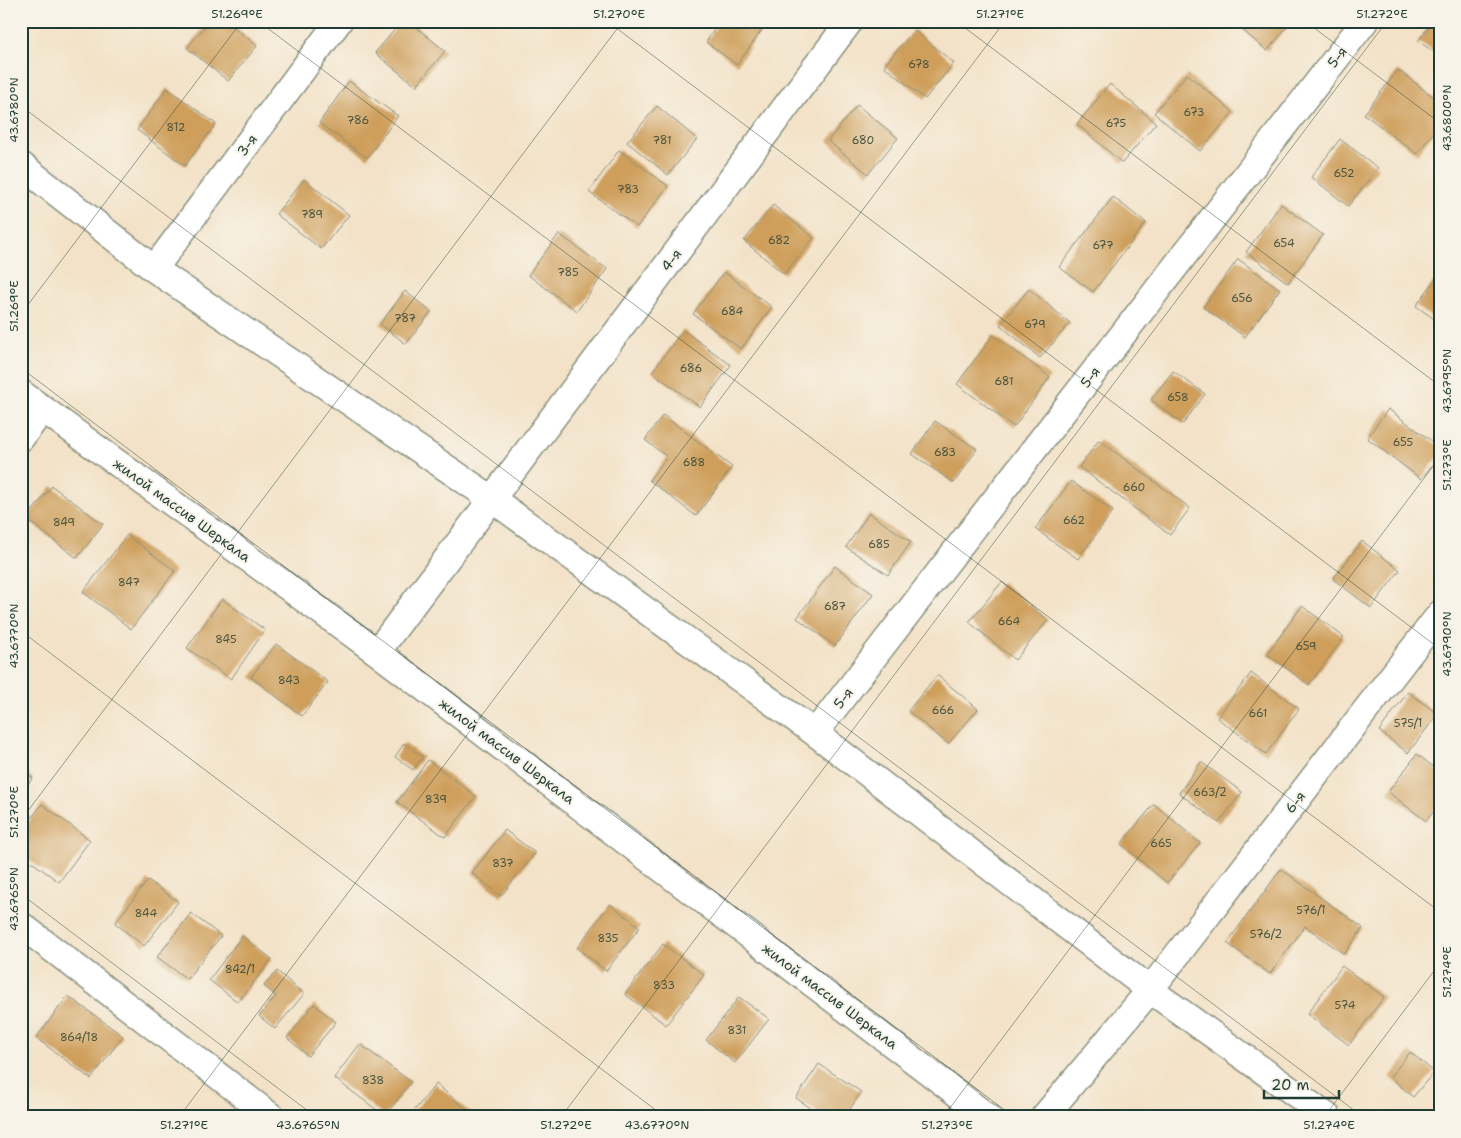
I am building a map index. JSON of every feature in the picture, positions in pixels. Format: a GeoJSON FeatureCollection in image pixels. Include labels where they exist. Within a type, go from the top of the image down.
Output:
{"type":"FeatureCollection","features":[{"type":"Feature","properties":{"kind":"street","name":"3-я"},"geometry":{"type":"LineString","coordinates":[[154,269],[339,21]]}},
{"type":"Feature","properties":{"kind":"street","name":"4-я"},"geometry":{"type":"LineString","coordinates":[[377,652],[850,21]]}},
{"type":"Feature","properties":{"kind":"street","name":"5-я"},"geometry":{"type":"LineString","coordinates":[[815,733],[1365,21]]}},
{"type":"Feature","properties":{"kind":"street"},"geometry":{"type":"LineString","coordinates":[[21,165],[154,269],[492,499],[815,733],[1150,990],[1328,1117]]}},
{"type":"Feature","properties":{"kind":"street","name":"жилой массив Шеркала"},"geometry":{"type":"LineString","coordinates":[[21,393],[377,652],[988,1117]]}},
{"type":"Feature","properties":{"kind":"street"},"geometry":{"type":"LineString","coordinates":[[21,438],[43,409]]}},
{"type":"Feature","properties":{"kind":"street","name":"6-я"},"geometry":{"type":"LineString","coordinates":[[1044,1117],[1150,990],[1431,642],[1440,614]]}},
{"type":"Feature","properties":{"kind":"street"},"geometry":{"type":"LineString","coordinates":[[21,925],[272,1117]]}},
{"type":"Feature","properties":{"kind":"building"},"geometry":{"type":"Polygon","coordinates":[[[209,21],[227,21],[257,46],[228,81],[187,48],[209,21]]]}},
{"type":"Feature","properties":{"kind":"building"},"geometry":{"type":"Polygon","coordinates":[[[402,21],[409,21],[445,51],[416,86],[375,53],[402,21]]]}},
{"type":"Feature","properties":{"kind":"building"},"geometry":{"type":"Polygon","coordinates":[[[720,21],[764,21],[767,23],[737,65],[706,42],[720,21]]]}},
{"type":"Feature","properties":{"kind":"building"},"geometry":{"type":"Polygon","coordinates":[[[1232,21],[1292,21],[1267,51],[1232,21]]]}},
{"type":"Feature","properties":{"kind":"building"},"geometry":{"type":"Polygon","coordinates":[[[1433,21],[1440,21],[1440,56],[1418,41],[1433,21]]]}},
{"type":"Feature","properties":{"kind":"building"},"geometry":{"type":"Polygon","coordinates":[[[914,30],[954,63],[925,99],[884,66],[914,30]]]}},
{"type":"Feature","properties":{"kind":"building"},"geometry":{"type":"Polygon","coordinates":[[[1398,70],[1440,102],[1440,124],[1417,154],[1364,114],[1398,70]]]}},
{"type":"Feature","properties":{"kind":"building"},"geometry":{"type":"Polygon","coordinates":[[[1187,74],[1233,112],[1200,151],[1154,113],[1187,74]]]}},
{"type":"Feature","properties":{"kind":"building"},"geometry":{"type":"Polygon","coordinates":[[[349,81],[398,116],[367,158],[319,123],[349,81]]]}},
{"type":"Feature","properties":{"kind":"building"},"geometry":{"type":"Polygon","coordinates":[[[1110,84],[1156,123],[1122,163],[1077,124],[1110,84]]]}},
{"type":"Feature","properties":{"kind":"building"},"geometry":{"type":"Polygon","coordinates":[[[167,88],[216,124],[185,166],[137,130],[167,88]]]}},
{"type":"Feature","properties":{"kind":"building"},"geometry":{"type":"Polygon","coordinates":[[[857,105],[898,138],[868,174],[828,141],[857,105]]]}},
{"type":"Feature","properties":{"kind":"building"},"geometry":{"type":"Polygon","coordinates":[[[657,106],[697,139],[668,175],[627,142],[657,106]]]}},
{"type":"Feature","properties":{"kind":"building"},"geometry":{"type":"Polygon","coordinates":[[[1340,139],[1378,168],[1348,206],[1311,177],[1340,139]]]}},
{"type":"Feature","properties":{"kind":"building"},"geometry":{"type":"Polygon","coordinates":[[[619,150],[668,186],[637,227],[589,192],[619,150]]]}},
{"type":"Feature","properties":{"kind":"building"},"geometry":{"type":"Polygon","coordinates":[[[304,179],[349,215],[321,249],[276,214],[304,179]]]}},
{"type":"Feature","properties":{"kind":"building"},"geometry":{"type":"Polygon","coordinates":[[[1113,197],[1146,223],[1093,292],[1059,267],[1113,197]]]}},
{"type":"Feature","properties":{"kind":"building"},"geometry":{"type":"Polygon","coordinates":[[[1281,204],[1323,235],[1288,283],[1246,252],[1281,204]]]}},
{"type":"Feature","properties":{"kind":"building"},"geometry":{"type":"Polygon","coordinates":[[[773,205],[814,238],[784,274],[744,241],[773,205]]]}},
{"type":"Feature","properties":{"kind":"building"},"geometry":{"type":"Polygon","coordinates":[[[559,234],[607,269],[577,311],[528,275],[559,234]]]}},
{"type":"Feature","properties":{"kind":"building"},"geometry":{"type":"Polygon","coordinates":[[[1238,259],[1280,289],[1245,337],[1203,307],[1238,259]]]}},
{"type":"Feature","properties":{"kind":"building"},"geometry":{"type":"Polygon","coordinates":[[[724,272],[772,307],[741,349],[693,314],[724,272]]]}},
{"type":"Feature","properties":{"kind":"building"},"geometry":{"type":"Polygon","coordinates":[[[1440,273],[1440,323],[1416,306],[1440,273]]]}},
{"type":"Feature","properties":{"kind":"building"},"geometry":{"type":"Polygon","coordinates":[[[1029,289],[1070,323],[1040,358],[1000,325],[1029,289]]]}},
{"type":"Feature","properties":{"kind":"building"},"geometry":{"type":"Polygon","coordinates":[[[405,291],[431,312],[406,344],[380,324],[405,291]]]}},
{"type":"Feature","properties":{"kind":"building"},"geometry":{"type":"Polygon","coordinates":[[[683,330],[731,365],[700,407],[652,372],[683,330]]]}},
{"type":"Feature","properties":{"kind":"building"},"geometry":{"type":"Polygon","coordinates":[[[993,335],[1050,377],[1014,427],[957,384],[993,335]]]}},
{"type":"Feature","properties":{"kind":"building"},"geometry":{"type":"Polygon","coordinates":[[[1173,371],[1205,394],[1183,424],[1151,400],[1173,371]]]}},
{"type":"Feature","properties":{"kind":"building"},"geometry":{"type":"Polygon","coordinates":[[[1388,409],[1440,447],[1440,455],[1421,479],[1367,438],[1388,409]]]}},
{"type":"Feature","properties":{"kind":"building"},"geometry":{"type":"Polygon","coordinates":[[[663,415],[732,467],[696,516],[649,480],[667,457],[645,440],[663,415]]]}},
{"type":"Feature","properties":{"kind":"building"},"geometry":{"type":"Polygon","coordinates":[[[935,421],[977,449],[954,483],[912,454],[935,421]]]}},
{"type":"Feature","properties":{"kind":"building"},"geometry":{"type":"Polygon","coordinates":[[[1099,440],[1190,508],[1170,535],[1079,467],[1099,440]]]}},
{"type":"Feature","properties":{"kind":"building"},"geometry":{"type":"Polygon","coordinates":[[[1071,481],[1113,511],[1078,559],[1035,529],[1071,481]]]}},
{"type":"Feature","properties":{"kind":"building"},"geometry":{"type":"Polygon","coordinates":[[[52,486],[103,524],[77,558],[26,519],[52,486]]]}},
{"type":"Feature","properties":{"kind":"building"},"geometry":{"type":"Polygon","coordinates":[[[869,513],[911,542],[888,575],[846,547],[869,513]]]}},
{"type":"Feature","properties":{"kind":"building"},"geometry":{"type":"Polygon","coordinates":[[[127,535],[175,571],[131,629],[83,592],[127,535]]]}},
{"type":"Feature","properties":{"kind":"building"},"geometry":{"type":"Polygon","coordinates":[[[1362,541],[1400,570],[1371,608],[1333,579],[1362,541]]]}},
{"type":"Feature","properties":{"kind":"building"},"geometry":{"type":"Polygon","coordinates":[[[835,566],[873,594],[835,646],[797,618],[835,566]]]}},
{"type":"Feature","properties":{"kind":"building"},"geometry":{"type":"Polygon","coordinates":[[[1002,582],[1048,620],[1015,660],[969,622],[1002,582]]]}},
{"type":"Feature","properties":{"kind":"building"},"geometry":{"type":"Polygon","coordinates":[[[222,599],[265,630],[231,679],[187,648],[222,599]]]}},
{"type":"Feature","properties":{"kind":"building"},"geometry":{"type":"Polygon","coordinates":[[[1302,606],[1344,637],[1309,685],[1267,654],[1302,606]]]}},
{"type":"Feature","properties":{"kind":"building"},"geometry":{"type":"Polygon","coordinates":[[[276,644],[328,682],[302,716],[251,677],[276,644]]]}},
{"type":"Feature","properties":{"kind":"building"},"geometry":{"type":"Polygon","coordinates":[[[1251,673],[1299,709],[1266,754],[1217,718],[1251,673]]]}},
{"type":"Feature","properties":{"kind":"building"},"geometry":{"type":"Polygon","coordinates":[[[937,675],[978,709],[948,744],[908,711],[937,675]]]}},
{"type":"Feature","properties":{"kind":"building"},"geometry":{"type":"Polygon","coordinates":[[[1408,692],[1438,714],[1408,753],[1379,731],[1408,692]]]}},
{"type":"Feature","properties":{"kind":"building"},"geometry":{"type":"Polygon","coordinates":[[[404,743],[423,757],[413,770],[395,757],[404,743]]]}},
{"type":"Feature","properties":{"kind":"building"},"geometry":{"type":"Polygon","coordinates":[[[1417,754],[1440,772],[1440,803],[1426,821],[1388,792],[1417,754]]]}},
{"type":"Feature","properties":{"kind":"building"},"geometry":{"type":"Polygon","coordinates":[[[428,760],[476,796],[445,837],[397,802],[428,760]]]}},
{"type":"Feature","properties":{"kind":"building"},"geometry":{"type":"Polygon","coordinates":[[[1201,762],[1242,792],[1219,823],[1179,793],[1201,762]]]}},
{"type":"Feature","properties":{"kind":"building"},"geometry":{"type":"Polygon","coordinates":[[[21,769],[33,778],[21,793],[21,769]]]}},
{"type":"Feature","properties":{"kind":"building"},"geometry":{"type":"Polygon","coordinates":[[[42,804],[90,840],[59,882],[21,854],[21,832],[42,804]]]}},
{"type":"Feature","properties":{"kind":"building"},"geometry":{"type":"Polygon","coordinates":[[[1154,804],[1200,843],[1167,883],[1121,844],[1154,804]]]}},
{"type":"Feature","properties":{"kind":"building"},"geometry":{"type":"Polygon","coordinates":[[[505,830],[535,853],[501,896],[472,873],[505,830]]]}},
{"type":"Feature","properties":{"kind":"building"},"geometry":{"type":"Polygon","coordinates":[[[1281,869],[1363,928],[1344,954],[1305,926],[1270,974],[1227,943],[1281,869]]]}},
{"type":"Feature","properties":{"kind":"building"},"geometry":{"type":"Polygon","coordinates":[[[148,880],[178,902],[144,946],[115,923],[148,880]]]}},
{"type":"Feature","properties":{"kind":"building"},"geometry":{"type":"Polygon","coordinates":[[[610,904],[640,927],[606,971],[577,948],[610,904]]]}},
{"type":"Feature","properties":{"kind":"building"},"geometry":{"type":"Polygon","coordinates":[[[191,913],[221,936],[187,979],[157,957],[191,913]]]}},
{"type":"Feature","properties":{"kind":"building"},"geometry":{"type":"Polygon","coordinates":[[[242,936],[272,959],[238,1002],[209,980],[242,936]]]}},
{"type":"Feature","properties":{"kind":"building"},"geometry":{"type":"Polygon","coordinates":[[[663,944],[704,975],[666,1025],[625,994],[663,944]]]}},
{"type":"Feature","properties":{"kind":"building"},"geometry":{"type":"Polygon","coordinates":[[[1342,966],[1384,997],[1349,1045],[1307,1014],[1342,966]]]}},
{"type":"Feature","properties":{"kind":"building"},"geometry":{"type":"Polygon","coordinates":[[[277,971],[304,994],[275,1029],[259,1016],[276,996],[264,986],[277,971]]]}},
{"type":"Feature","properties":{"kind":"building"},"geometry":{"type":"Polygon","coordinates":[[[68,996],[123,1036],[91,1079],[36,1038],[68,996]]]}},
{"type":"Feature","properties":{"kind":"building"},"geometry":{"type":"Polygon","coordinates":[[[739,997],[769,1019],[735,1063],[706,1040],[739,997]]]}},
{"type":"Feature","properties":{"kind":"building"},"geometry":{"type":"Polygon","coordinates":[[[314,1004],[336,1022],[308,1056],[287,1038],[314,1004]]]}},
{"type":"Feature","properties":{"kind":"building"},"geometry":{"type":"Polygon","coordinates":[[[360,1044],[411,1082],[385,1116],[334,1078],[360,1044]]]}},
{"type":"Feature","properties":{"kind":"building"},"geometry":{"type":"Polygon","coordinates":[[[1410,1052],[1434,1072],[1413,1097],[1390,1077],[1410,1052]]]}},
{"type":"Feature","properties":{"kind":"building"},"geometry":{"type":"Polygon","coordinates":[[[819,1064],[861,1092],[845,1117],[824,1117],[796,1098],[819,1064]]]}},
{"type":"Feature","properties":{"kind":"building"},"geometry":{"type":"Polygon","coordinates":[[[436,1084],[476,1117],[409,1117],[436,1084]]]}},
{"type":"Feature","properties":{"kind":"building"},"geometry":{"type":"Polygon","coordinates":[[[899,1111],[906,1117],[894,1117],[899,1111]]]}}]}
